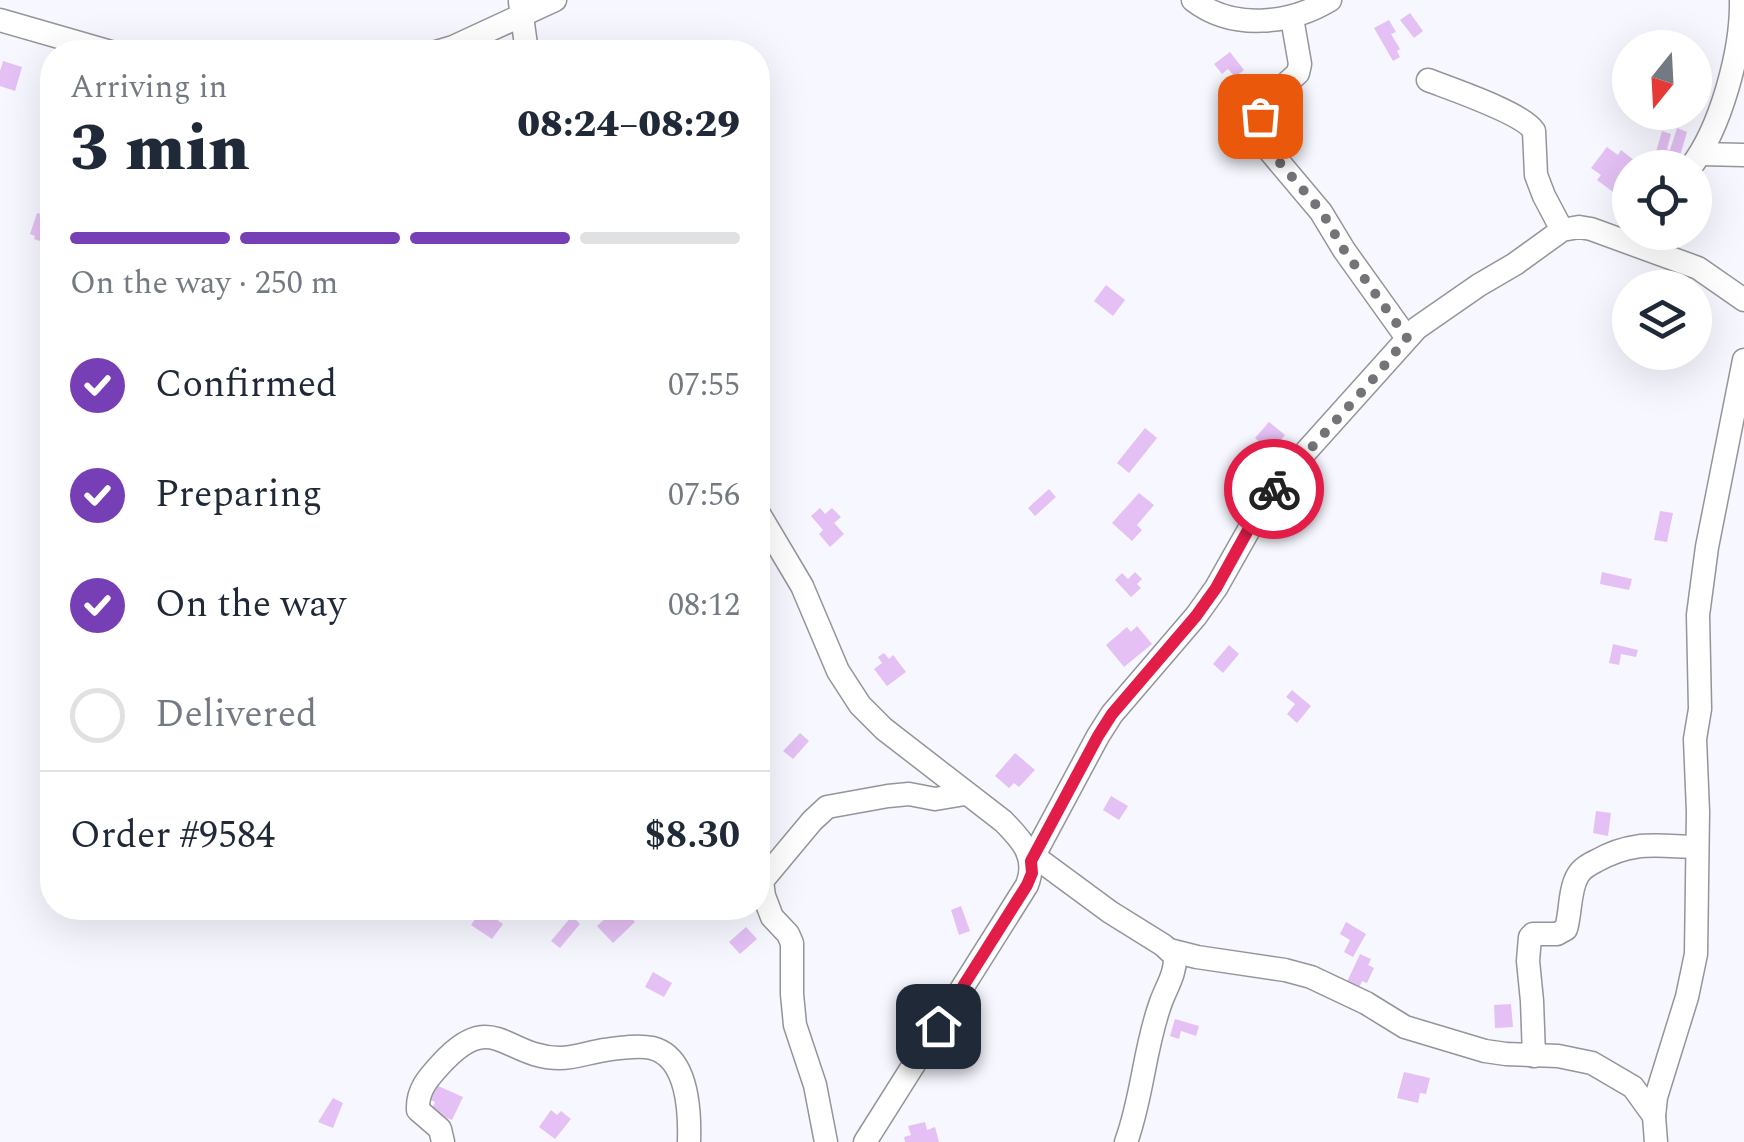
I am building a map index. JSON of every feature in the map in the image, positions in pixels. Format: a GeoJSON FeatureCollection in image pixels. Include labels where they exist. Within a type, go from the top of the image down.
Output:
{"type":"FeatureCollection","features":[{"type":"Feature","properties":{"kind":"street"},"geometry":{"type":"LineString","coordinates":[[459,40],[521,8],[555,0]]}},
{"type":"Feature","properties":{"kind":"street"},"geometry":{"type":"LineString","coordinates":[[1193,0],[1212,12],[1272,21],[1292,18],[1330,0]]}},
{"type":"Feature","properties":{"kind":"street"},"geometry":{"type":"LineString","coordinates":[[1701,150],[1716,120],[1738,51],[1741,0]]}},
{"type":"Feature","properties":{"kind":"street"},"geometry":{"type":"LineString","coordinates":[[521,8],[525,40]]}},
{"type":"Feature","properties":{"kind":"street"},"geometry":{"type":"LineString","coordinates":[[1292,18],[1298,73],[1265,103],[1259,127],[1263,143],[1322,212],[1344,250],[1407,338]]}},
{"type":"Feature","properties":{"kind":"street"},"geometry":{"type":"LineString","coordinates":[[3,27],[59,40]]}},
{"type":"Feature","properties":{"kind":"street"},"geometry":{"type":"LineString","coordinates":[[1428,80],[1512,114],[1531,126],[1536,175],[1562,230]]}},
{"type":"Feature","properties":{"kind":"street"},"geometry":{"type":"LineString","coordinates":[[1712,159],[1744,155]]}},
{"type":"Feature","properties":{"kind":"street"},"geometry":{"type":"LineString","coordinates":[[864,1142],[1027,885],[1033,859],[1098,736],[1216,588],[1275,488],[1407,338],[1444,308],[1562,230],[1578,227],[1612,232]]}},
{"type":"Feature","properties":{"kind":"street"},"geometry":{"type":"LineString","coordinates":[[1677,250],[1744,300]]}},
{"type":"Feature","properties":{"kind":"street"},"geometry":{"type":"LineString","coordinates":[[1656,1142],[1654,1116],[1694,972],[1698,937],[1698,615],[1707,547],[1744,360]]}},
{"type":"Feature","properties":{"kind":"street"},"geometry":{"type":"LineString","coordinates":[[770,532],[802,586],[848,690],[884,729],[1002,821],[1020,838],[1033,859],[1175,956],[1175,969],[1150,1032],[1135,1117],[1126,1142]]}},
{"type":"Feature","properties":{"kind":"street"},"geometry":{"type":"LineString","coordinates":[[770,871],[827,807],[909,794],[935,799],[966,794]]}},
{"type":"Feature","properties":{"kind":"street"},"geometry":{"type":"LineString","coordinates":[[1534,1056],[1530,937],[1566,929],[1578,874],[1600,858],[1628,846],[1696,847]]}},
{"type":"Feature","properties":{"kind":"street"},"geometry":{"type":"LineString","coordinates":[[770,912],[792,943],[795,1025],[815,1084],[826,1142]]}},
{"type":"Feature","properties":{"kind":"street"},"geometry":{"type":"LineString","coordinates":[[1169,950],[1312,978],[1410,1028],[1485,1050],[1558,1056],[1602,1068],[1633,1087],[1654,1116]]}},
{"type":"Feature","properties":{"kind":"street"},"geometry":{"type":"LineString","coordinates":[[443,1142],[440,1128],[418,1110],[421,1090],[445,1059],[463,1042],[478,1036],[563,1059],[606,1050],[652,1048],[666,1055],[679,1072],[690,1142]]}},
{"type":"Feature","properties":{"kind":"building"},"geometry":{"type":"Polygon","coordinates":[[[1410,13],[1423,31],[1414,38],[1400,20],[1410,13]]]}},
{"type":"Feature","properties":{"kind":"building"},"geometry":{"type":"Polygon","coordinates":[[[1389,20],[1396,32],[1391,34],[1400,49],[1400,57],[1393,61],[1374,28],[1389,20]]]}},
{"type":"Feature","properties":{"kind":"building"},"geometry":{"type":"Polygon","coordinates":[[[1230,52],[1244,70],[1235,77],[1228,69],[1222,74],[1214,64],[1230,52]]]}},
{"type":"Feature","properties":{"kind":"building"},"geometry":{"type":"Polygon","coordinates":[[[3,61],[22,67],[15,91],[0,86],[3,61]]]}},
{"type":"Feature","properties":{"kind":"building"},"geometry":{"type":"Polygon","coordinates":[[[1676,130],[1687,132],[1682,150],[1670,150],[1676,130]]]}},
{"type":"Feature","properties":{"kind":"building"},"geometry":{"type":"Polygon","coordinates":[[[1662,131],[1671,134],[1667,149],[1670,150],[1657,150],[1662,131]]]}},
{"type":"Feature","properties":{"kind":"building"},"geometry":{"type":"Polygon","coordinates":[[[1607,147],[1612,151],[1612,191],[1597,180],[1601,175],[1591,168],[1607,147]]]}},
{"type":"Feature","properties":{"kind":"building"},"geometry":{"type":"Polygon","coordinates":[[[37,213],[40,214],[40,241],[30,234],[37,213]]]}},
{"type":"Feature","properties":{"kind":"building"},"geometry":{"type":"Polygon","coordinates":[[[1106,285],[1125,300],[1113,316],[1094,301],[1106,285]]]}},
{"type":"Feature","properties":{"kind":"building"},"geometry":{"type":"Polygon","coordinates":[[[1269,422],[1285,435],[1271,451],[1255,438],[1269,422]]]}},
{"type":"Feature","properties":{"kind":"building"},"geometry":{"type":"Polygon","coordinates":[[[1145,428],[1157,438],[1129,473],[1117,463],[1145,428]]]}},
{"type":"Feature","properties":{"kind":"building"},"geometry":{"type":"Polygon","coordinates":[[[1049,489],[1056,497],[1035,516],[1028,508],[1049,489]]]}},
{"type":"Feature","properties":{"kind":"building"},"geometry":{"type":"Polygon","coordinates":[[[1139,493],[1154,505],[1137,525],[1142,530],[1132,541],[1112,523],[1139,493]]]}},
{"type":"Feature","properties":{"kind":"building"},"geometry":{"type":"Polygon","coordinates":[[[820,508],[825,514],[832,508],[841,517],[834,523],[844,534],[830,547],[811,516],[820,508]]]}},
{"type":"Feature","properties":{"kind":"building"},"geometry":{"type":"Polygon","coordinates":[[[1660,511],[1673,513],[1667,542],[1654,540],[1660,511]]]}},
{"type":"Feature","properties":{"kind":"building"},"geometry":{"type":"Polygon","coordinates":[[[1135,572],[1142,579],[1137,584],[1141,588],[1131,597],[1115,580],[1122,573],[1128,579],[1135,572]]]}},
{"type":"Feature","properties":{"kind":"building"},"geometry":{"type":"Polygon","coordinates":[[[1602,572],[1632,579],[1629,590],[1600,584],[1602,572]]]}},
{"type":"Feature","properties":{"kind":"building"},"geometry":{"type":"Polygon","coordinates":[[[1137,626],[1152,644],[1124,667],[1106,645],[1127,627],[1131,632],[1137,626]]]}},
{"type":"Feature","properties":{"kind":"building"},"geometry":{"type":"Polygon","coordinates":[[[1613,644],[1638,650],[1636,657],[1621,654],[1619,665],[1609,663],[1613,644]]]}},
{"type":"Feature","properties":{"kind":"building"},"geometry":{"type":"Polygon","coordinates":[[[1229,645],[1239,654],[1223,673],[1213,664],[1229,645]]]}},
{"type":"Feature","properties":{"kind":"building"},"geometry":{"type":"Polygon","coordinates":[[[884,653],[889,659],[893,655],[906,672],[887,686],[874,669],[882,663],[878,657],[884,653]]]}},
{"type":"Feature","properties":{"kind":"building"},"geometry":{"type":"Polygon","coordinates":[[[1292,690],[1311,706],[1297,723],[1287,714],[1295,704],[1286,697],[1292,690]]]}},
{"type":"Feature","properties":{"kind":"building"},"geometry":{"type":"Polygon","coordinates":[[[800,733],[809,741],[793,759],[783,751],[800,733]]]}},
{"type":"Feature","properties":{"kind":"building"},"geometry":{"type":"Polygon","coordinates":[[[1015,753],[1035,770],[1019,787],[1014,783],[1009,788],[995,776],[1015,753]]]}},
{"type":"Feature","properties":{"kind":"building"},"geometry":{"type":"Polygon","coordinates":[[[1111,796],[1128,806],[1119,820],[1103,810],[1111,796]]]}},
{"type":"Feature","properties":{"kind":"building"},"geometry":{"type":"Polygon","coordinates":[[[1596,811],[1611,813],[1608,836],[1593,833],[1596,811]]]}},
{"type":"Feature","properties":{"kind":"building"},"geometry":{"type":"Polygon","coordinates":[[[961,906],[970,931],[959,935],[951,910],[961,906]]]}},
{"type":"Feature","properties":{"kind":"building"},"geometry":{"type":"Polygon","coordinates":[[[474,920],[497,920],[503,924],[492,939],[471,925],[474,920]]]}},
{"type":"Feature","properties":{"kind":"building"},"geometry":{"type":"Polygon","coordinates":[[[569,920],[580,924],[560,948],[551,941],[569,920]]]}},
{"type":"Feature","properties":{"kind":"building"},"geometry":{"type":"Polygon","coordinates":[[[604,920],[635,922],[613,943],[597,926],[604,920]]]}},
{"type":"Feature","properties":{"kind":"building"},"geometry":{"type":"Polygon","coordinates":[[[1346,922],[1366,934],[1353,957],[1344,952],[1350,940],[1340,934],[1346,922]]]}},
{"type":"Feature","properties":{"kind":"building"},"geometry":{"type":"Polygon","coordinates":[[[746,927],[757,939],[740,954],[729,942],[746,927]]]}},
{"type":"Feature","properties":{"kind":"building"},"geometry":{"type":"Polygon","coordinates":[[[1360,954],[1371,959],[1368,965],[1374,968],[1367,983],[1362,981],[1358,990],[1346,984],[1360,954]]]}},
{"type":"Feature","properties":{"kind":"building"},"geometry":{"type":"Polygon","coordinates":[[[653,972],[672,983],[664,997],[645,987],[653,972]]]}},
{"type":"Feature","properties":{"kind":"building"},"geometry":{"type":"Polygon","coordinates":[[[1511,1004],[1513,1027],[1495,1028],[1494,1005],[1511,1004]]]}},
{"type":"Feature","properties":{"kind":"building"},"geometry":{"type":"Polygon","coordinates":[[[1175,1019],[1199,1026],[1196,1036],[1181,1031],[1179,1039],[1170,1036],[1175,1019]]]}},
{"type":"Feature","properties":{"kind":"building"},"geometry":{"type":"Polygon","coordinates":[[[1404,1072],[1430,1078],[1426,1094],[1420,1093],[1418,1103],[1397,1098],[1404,1072]]]}},
{"type":"Feature","properties":{"kind":"building"},"geometry":{"type":"Polygon","coordinates":[[[436,1085],[463,1097],[452,1120],[431,1111],[435,1102],[429,1099],[436,1085]]]}},
{"type":"Feature","properties":{"kind":"building"},"geometry":{"type":"Polygon","coordinates":[[[333,1098],[343,1103],[333,1128],[318,1122],[333,1098]]]}},
{"type":"Feature","properties":{"kind":"building"},"geometry":{"type":"Polygon","coordinates":[[[551,1110],[557,1115],[561,1111],[571,1119],[555,1139],[539,1127],[551,1110]]]}},
{"type":"Feature","properties":{"kind":"building"},"geometry":{"type":"Polygon","coordinates":[[[925,1122],[927,1130],[935,1127],[939,1142],[905,1142],[904,1137],[911,1135],[908,1126],[925,1122]]]}},
{"type":"Feature","properties":{"kind":"way so far"},"geometry":{"type":"LineString","coordinates":[[1260,116],[1263,143],[1322,212],[1344,250],[1407,338],[1274,489]]}},
{"type":"Feature","properties":{"kind":"route"},"geometry":{"type":"LineString","coordinates":[[938,1026],[1027,885],[1031,861],[1098,736],[1216,588],[1274,489]]}}]}
